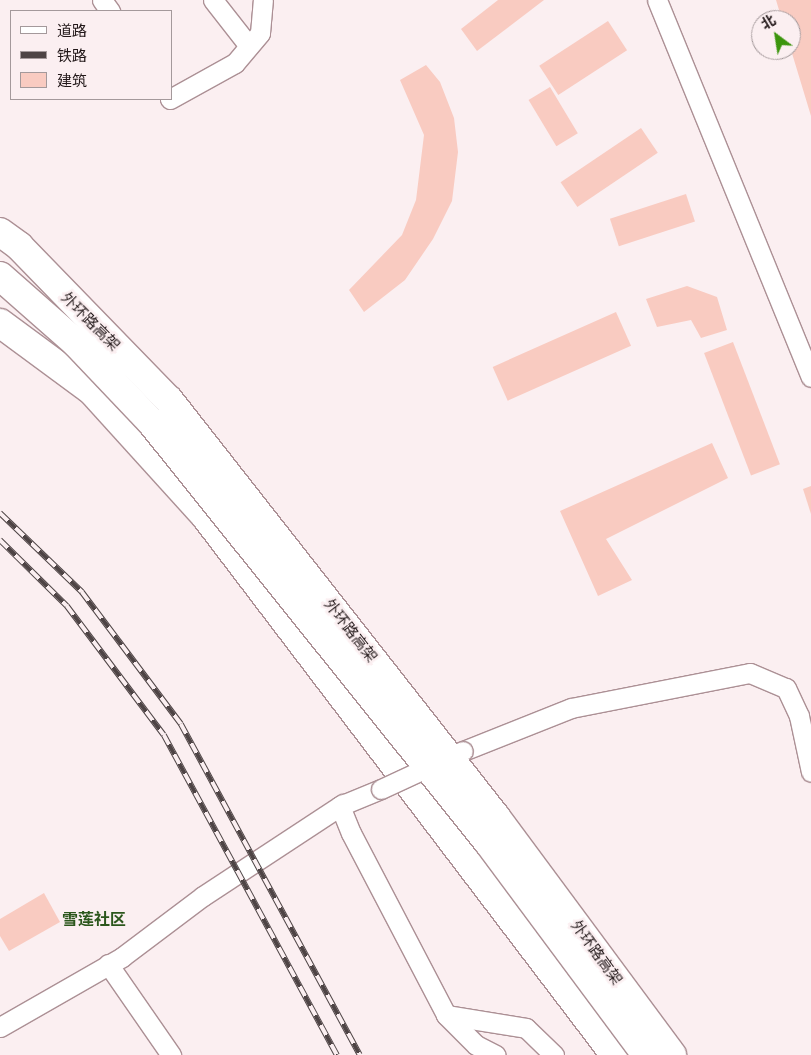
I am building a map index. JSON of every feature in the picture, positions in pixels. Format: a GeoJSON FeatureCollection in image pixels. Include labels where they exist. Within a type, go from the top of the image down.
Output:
{"type":"FeatureCollection","features":[{"type":"Feature","properties":{"kind":"highway"},"geometry":{"type":"LineString","coordinates":[[0,220],[28,246],[126,362],[660,1055]]}},
{"type":"Feature","properties":{"kind":"highway","name":"外环路高架"},"geometry":{"type":"LineString","coordinates":[[0,232],[19,246],[169,400],[496,817],[672,1055]]}},
{"type":"Feature","properties":{"kind":"highway","name":"外环路高架"},"geometry":{"type":"LineString","coordinates":[[0,276],[78,344],[152,422],[488,842],[646,1055]]}},
{"type":"Feature","properties":{"kind":"highway"},"geometry":{"type":"LineString","coordinates":[[0,323],[91,390],[206,517],[616,1055]]}},
{"type":"Feature","properties":{"kind":"street"},"geometry":{"type":"LineString","coordinates":[[213,0],[249,46]]}},
{"type":"Feature","properties":{"kind":"street"},"geometry":{"type":"LineString","coordinates":[[172,98],[235,63],[260,33],[263,0]]}},
{"type":"Feature","properties":{"kind":"street"},"geometry":{"type":"LineString","coordinates":[[657,0],[811,377]]}},
{"type":"Feature","properties":{"kind":"street"},"geometry":{"type":"LineString","coordinates":[[0,1027],[108,964],[343,804],[381,789],[463,751],[571,708],[750,673],[786,688],[799,716],[811,772]]}},
{"type":"Feature","properties":{"kind":"street"},"geometry":{"type":"LineString","coordinates":[[343,804],[351,833],[446,1015],[476,1045],[496,1055]]}},
{"type":"Feature","properties":{"kind":"street"},"geometry":{"type":"LineString","coordinates":[[108,964],[171,1055]]}},
{"type":"Feature","properties":{"kind":"street"},"geometry":{"type":"LineString","coordinates":[[446,1015],[526,1028],[554,1055]]}},
{"type":"Feature","properties":{"kind":"building"},"geometry":{"type":"Polygon","coordinates":[[[498,0],[544,0],[477,51],[461,29],[498,0]]]}},
{"type":"Feature","properties":{"kind":"building"},"geometry":{"type":"Polygon","coordinates":[[[776,0],[811,0],[811,116],[794,60],[801,60],[801,10],[779,10],[776,0]]]}},
{"type":"Feature","properties":{"kind":"building"},"geometry":{"type":"Polygon","coordinates":[[[608,21],[627,50],[558,95],[539,66],[608,21]]]}},
{"type":"Feature","properties":{"kind":"building"},"geometry":{"type":"Polygon","coordinates":[[[426,65],[440,82],[454,118],[458,152],[452,201],[433,239],[405,280],[364,312],[349,290],[402,235],[416,200],[424,135],[400,80],[426,65]]]}},
{"type":"Feature","properties":{"kind":"building"},"geometry":{"type":"Polygon","coordinates":[[[550,87],[578,133],[556,146],[529,100],[550,87]]]}},
{"type":"Feature","properties":{"kind":"building"},"geometry":{"type":"Polygon","coordinates":[[[641,128],[658,153],[577,207],[561,182],[641,128]]]}},
{"type":"Feature","properties":{"kind":"building"},"geometry":{"type":"Polygon","coordinates":[[[686,194],[695,222],[619,246],[610,219],[686,194]]]}},
{"type":"Feature","properties":{"kind":"building"},"geometry":{"type":"Polygon","coordinates":[[[687,286],[717,297],[727,330],[701,338],[691,320],[657,327],[646,299],[687,286]]]}},
{"type":"Feature","properties":{"kind":"building"},"geometry":{"type":"Polygon","coordinates":[[[616,312],[631,346],[508,401],[493,367],[616,312]]]}},
{"type":"Feature","properties":{"kind":"building"},"geometry":{"type":"Polygon","coordinates":[[[733,342],[780,464],[751,475],[704,353],[733,342]]]}},
{"type":"Feature","properties":{"kind":"building"},"geometry":{"type":"Polygon","coordinates":[[[712,443],[728,478],[606,539],[632,580],[598,596],[560,511],[712,443]]]}},
{"type":"Feature","properties":{"kind":"building"},"geometry":{"type":"Polygon","coordinates":[[[811,486],[811,514],[803,489],[811,486]]]}},
{"type":"Feature","properties":{"kind":"building"},"geometry":{"type":"Polygon","coordinates":[[[44,893],[60,922],[9,951],[0,936],[0,919],[44,893]]]}},
{"type":"Feature","properties":{"kind":"railway"},"geometry":{"type":"LineString","coordinates":[[0,513],[82,592],[181,724],[360,1055]]}},
{"type":"Feature","properties":{"kind":"railway"},"geometry":{"type":"LineString","coordinates":[[0,540],[67,606],[164,735],[337,1055]]}},
{"type":"Feature","properties":{"kind":"district","name":"雪莲社区"},"geometry":{"type":"Point","coordinates":[94,920]}}]}
